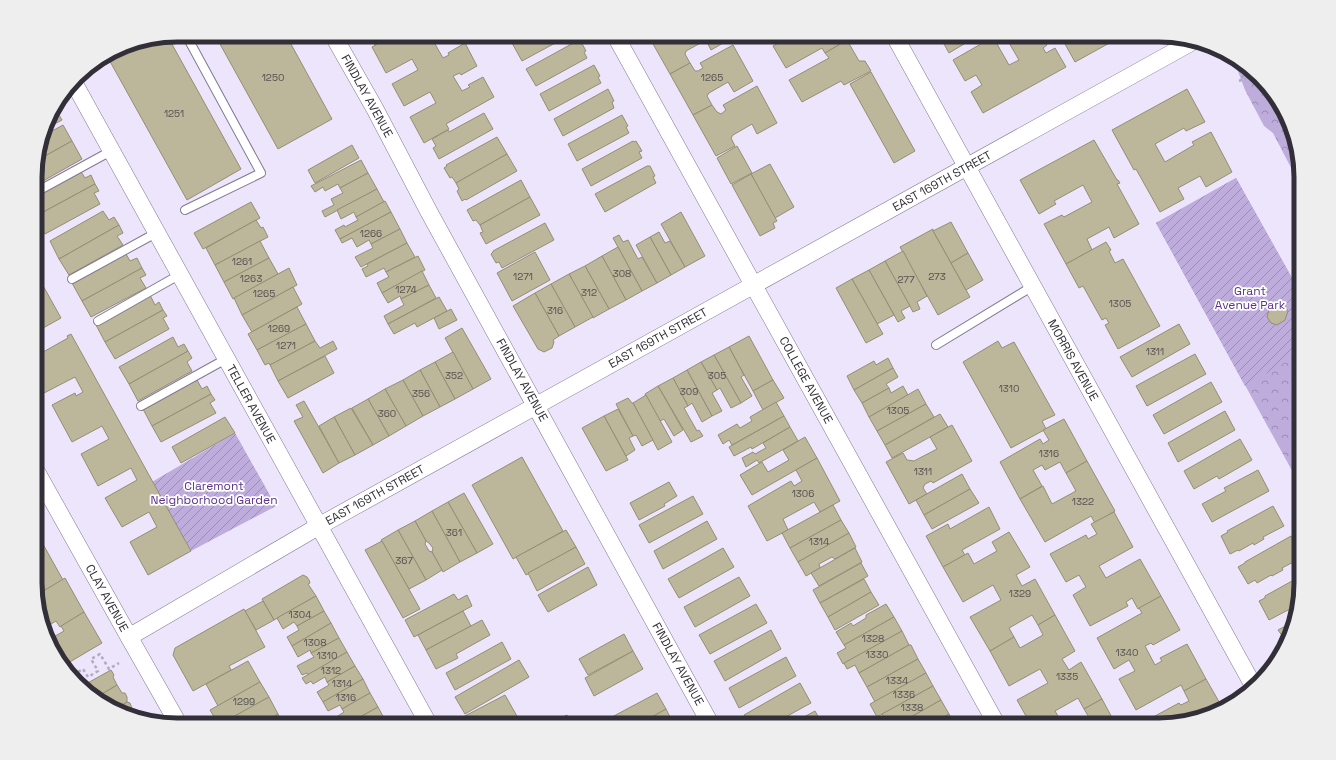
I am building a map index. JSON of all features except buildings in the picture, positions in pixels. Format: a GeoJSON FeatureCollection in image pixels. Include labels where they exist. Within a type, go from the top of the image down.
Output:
{"type":"FeatureCollection","features":[{"type":"Feature","properties":{"kind":"street","name":"FINDLAY AVENUE"},"geometry":{"type":"LineString","coordinates":[[337,42],[707,718]]}},
{"type":"Feature","properties":{"kind":"street","name":"COLLEGE AVENUE"},"geometry":{"type":"LineString","coordinates":[[619,42],[993,718]]}},
{"type":"Feature","properties":{"kind":"street","name":"MORRIS AVENUE"},"geometry":{"type":"LineString","coordinates":[[898,42],[1251,681]]}},
{"type":"Feature","properties":{"kind":"street","name":"EAST 169TH STREET"},"geometry":{"type":"LineString","coordinates":[[129,637],[318,526],[754,286],[1186,45]]}},
{"type":"Feature","properties":{"kind":"street","name":"TELLER AVENUE"},"geometry":{"type":"LineString","coordinates":[[76,88],[425,718]]}},
{"type":"Feature","properties":{"kind":"street","name":"CLAY AVENUE"},"geometry":{"type":"LineString","coordinates":[[42,482],[175,718]]}},
{"type":"Feature","properties":{"kind":"lane"},"geometry":{"type":"LineString","coordinates":[[185,210],[261,173],[190,42]]}},
{"type":"Feature","properties":{"kind":"lane"},"geometry":{"type":"LineString","coordinates":[[42,189],[111,150]]}},
{"type":"Feature","properties":{"kind":"lane"},"geometry":{"type":"LineString","coordinates":[[72,279],[156,233]]}},
{"type":"Feature","properties":{"kind":"lane"},"geometry":{"type":"LineString","coordinates":[[98,321],[179,275]]}},
{"type":"Feature","properties":{"kind":"lane"},"geometry":{"type":"LineString","coordinates":[[936,345],[1033,286]]}},
{"type":"Feature","properties":{"kind":"lane"},"geometry":{"type":"LineString","coordinates":[[141,406],[226,359]]}},
{"type":"Feature","properties":{"kind":"path"},"geometry":{"type":"LineString","coordinates":[[1239,80],[1248,77]]}},
{"type":"Feature","properties":{"kind":"path"},"geometry":{"type":"LineString","coordinates":[[77,672],[83,668],[88,677],[98,671],[90,659],[100,654],[109,669],[118,663]]}},
{"type":"Feature","properties":{"kind":"green space"},"geometry":{"type":"Polygon","coordinates":[[[1236,67],[1260,88],[1280,117],[1287,134],[1294,174],[1273,133],[1264,126],[1245,90],[1236,67]]]}},
{"type":"Feature","properties":{"kind":"green space","name":"Grant Avenue Park"},"geometry":{"type":"Polygon","coordinates":[[[1236,178],[1294,282],[1294,474],[1156,223],[1236,178]]]}},
{"type":"Feature","properties":{"kind":"green space","name":"Grant Avenue Park"},"geometry":{"type":"Polygon","coordinates":[[[1236,178],[1294,282],[1294,357],[1245,386],[1156,223],[1236,178]]]}},
{"type":"Feature","properties":{"kind":"green space","name":"Claremont Neighborhood Garden"},"geometry":{"type":"Polygon","coordinates":[[[235,433],[276,506],[191,551],[152,482],[235,433]]]}}]}
